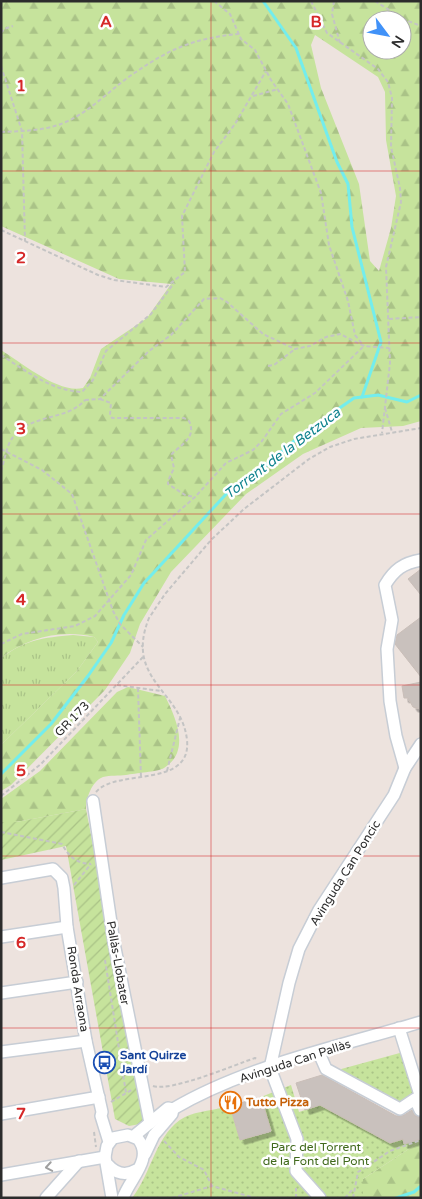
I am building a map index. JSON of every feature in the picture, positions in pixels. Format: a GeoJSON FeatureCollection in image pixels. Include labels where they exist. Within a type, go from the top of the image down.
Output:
{"type":"FeatureCollection","features":[{"type":"Feature","properties":{"kind":"street"},"geometry":{"type":"LineString","coordinates":[[405,768],[396,736],[390,702],[387,649],[392,620],[385,585],[394,571],[409,562],[421,560]]}},
{"type":"Feature","properties":{"kind":"street","name":"Avinguda Can Poncic"},"geometry":{"type":"LineString","coordinates":[[270,1068],[289,983],[299,949],[319,910],[394,795],[405,768],[421,744]]}},
{"type":"Feature","properties":{"kind":"street","name":"Pallàs-Llobater"},"geometry":{"type":"LineString","coordinates":[[93,801],[96,861],[153,1128]]}},
{"type":"Feature","properties":{"kind":"street","name":"Ronda Arraona"},"geometry":{"type":"LineString","coordinates":[[1,878],[53,869],[62,878],[86,1041],[101,1105],[101,1116],[110,1142]]}},
{"type":"Feature","properties":{"kind":"street"},"geometry":{"type":"LineString","coordinates":[[1,937],[68,927]]}},
{"type":"Feature","properties":{"kind":"street"},"geometry":{"type":"LineString","coordinates":[[1,993],[77,982]]}},
{"type":"Feature","properties":{"kind":"street","name":"Avinguda Can Pallàs"},"geometry":{"type":"LineString","coordinates":[[128,1135],[153,1128],[172,1114],[173,1109],[203,1094],[270,1068],[421,1022]]}},
{"type":"Feature","properties":{"kind":"street"},"geometry":{"type":"LineString","coordinates":[[398,1028],[421,1098]]}},
{"type":"Feature","properties":{"kind":"street"},"geometry":{"type":"LineString","coordinates":[[1,1052],[86,1041]]}},
{"type":"Feature","properties":{"kind":"street"},"geometry":{"type":"LineString","coordinates":[[319,1053],[326,1068],[400,1109],[416,1099],[420,1110]]}},
{"type":"Feature","properties":{"kind":"street"},"geometry":{"type":"LineString","coordinates":[[270,1068],[297,1139],[296,1171],[320,1198]]}},
{"type":"Feature","properties":{"kind":"street"},"geometry":{"type":"LineString","coordinates":[[1,1114],[101,1105]]}},
{"type":"Feature","properties":{"kind":"street","name":"Ronda Arraona"},"geometry":{"type":"LineString","coordinates":[[101,1105],[113,1127],[142,1144],[145,1154]]}},
{"type":"Feature","properties":{"kind":"street","name":"Avinguda Can Pallàs"},"geometry":{"type":"LineString","coordinates":[[145,1154],[153,1128]]}},
{"type":"Feature","properties":{"kind":"street"},"geometry":{"type":"LineString","coordinates":[[112,1198],[107,1161],[110,1142],[128,1135]]}},
{"type":"Feature","properties":{"kind":"street"},"geometry":{"type":"LineString","coordinates":[[124,1198],[145,1154]]}},
{"type":"Feature","properties":{"kind":"street"},"geometry":{"type":"LineString","coordinates":[[1,1175],[79,1161],[107,1161]]}},
{"type":"Feature","properties":{"kind":"street"},"geometry":{"type":"LineString","coordinates":[[46,1198],[79,1161]]}},
{"type":"Feature","properties":{"kind":"street"},"geometry":{"type":"LineString","coordinates":[[107,1161],[115,1171],[124,1174],[136,1170]]}},
{"type":"Feature","properties":{"kind":"path"},"geometry":{"type":"LineString","coordinates":[[214,1],[230,14],[238,34],[245,44],[255,50],[266,71],[288,104],[321,193],[329,245],[348,301],[355,335],[364,346]]}},
{"type":"Feature","properties":{"kind":"path"},"geometry":{"type":"LineString","coordinates":[[311,1],[327,34],[378,69],[388,82],[392,98],[391,147],[399,178],[401,202],[387,261],[389,374],[382,434]]}},
{"type":"Feature","properties":{"kind":"path"},"geometry":{"type":"LineString","coordinates":[[334,1],[332,14],[340,44]]}},
{"type":"Feature","properties":{"kind":"path"},"geometry":{"type":"LineString","coordinates":[[375,1],[402,19],[421,26]]}},
{"type":"Feature","properties":{"kind":"path"},"geometry":{"type":"LineString","coordinates":[[1,33],[4,29],[13,26]]}},
{"type":"Feature","properties":{"kind":"path"},"geometry":{"type":"LineString","coordinates":[[1,132],[40,130],[62,124],[95,104],[136,72],[183,45],[206,38],[238,34]]}},
{"type":"Feature","properties":{"kind":"path"},"geometry":{"type":"LineString","coordinates":[[1,66],[22,131],[25,241]]}},
{"type":"Feature","properties":{"kind":"path"},"geometry":{"type":"LineString","coordinates":[[1,230],[114,280],[166,287],[182,276],[186,268],[182,216],[214,152],[252,96],[266,71]]}},
{"type":"Feature","properties":{"kind":"path"},"geometry":{"type":"LineString","coordinates":[[252,96],[278,89]]}},
{"type":"Feature","properties":{"kind":"path"},"geometry":{"type":"LineString","coordinates":[[1,355],[44,382],[72,392],[82,392],[93,380],[106,351],[151,314],[175,281]]}},
{"type":"Feature","properties":{"kind":"path"},"geometry":{"type":"LineString","coordinates":[[100,399],[149,351],[171,335],[204,299],[220,298],[263,334],[295,349]]}},
{"type":"Feature","properties":{"kind":"path"},"geometry":{"type":"LineString","coordinates":[[389,319],[421,317]]}},
{"type":"Feature","properties":{"kind":"path"},"geometry":{"type":"LineString","coordinates":[[268,366],[274,364],[295,349],[310,346],[326,337],[340,334],[364,346],[389,348]]}},
{"type":"Feature","properties":{"kind":"path"},"geometry":{"type":"LineString","coordinates":[[1,644],[22,634],[82,624],[95,616],[131,575],[146,540],[195,497],[226,463],[258,445],[281,414],[315,393],[364,346]]}},
{"type":"Feature","properties":{"kind":"path"},"geometry":{"type":"LineString","coordinates":[[82,392],[85,400]]}},
{"type":"Feature","properties":{"kind":"path"},"geometry":{"type":"LineString","coordinates":[[1,471],[6,450],[12,438],[26,426],[46,417],[77,409],[85,400],[100,399],[111,403],[110,415],[112,418],[184,418],[189,421],[191,434],[187,441],[172,455],[174,468],[168,484],[185,496],[195,497]]}},
{"type":"Feature","properties":{"kind":"path"},"geometry":{"type":"LineString","coordinates":[[385,408],[392,433]]}},
{"type":"Feature","properties":{"kind":"path"},"geometry":{"type":"LineString","coordinates":[[93,801],[96,792],[104,785],[167,771],[179,762],[187,748],[186,734],[180,718],[146,667],[143,647],[145,628],[149,618],[192,560],[244,509],[320,452],[354,439],[421,428]]}},
{"type":"Feature","properties":{"kind":"path"},"geometry":{"type":"LineString","coordinates":[[1,449],[42,470],[72,494],[113,611],[120,624],[143,647]]}},
{"type":"Feature","properties":{"kind":"path","name":"GR 173"},"geometry":{"type":"LineString","coordinates":[[1,796],[40,764],[144,656]]}},
{"type":"Feature","properties":{"kind":"path"},"geometry":{"type":"LineString","coordinates":[[115,685],[161,691]]}},
{"type":"Feature","properties":{"kind":"path"},"geometry":{"type":"LineString","coordinates":[[138,688],[141,778]]}},
{"type":"Feature","properties":{"kind":"path"},"geometry":{"type":"LineString","coordinates":[[167,771],[180,718]]}},
{"type":"Feature","properties":{"kind":"path"},"geometry":{"type":"LineString","coordinates":[[1,832],[62,844],[70,857],[81,863],[96,861]]}},
{"type":"Feature","properties":{"kind":"path"},"geometry":{"type":"LineString","coordinates":[[92,873],[96,861]]}},
{"type":"Feature","properties":{"kind":"path"},"geometry":{"type":"LineString","coordinates":[[65,897],[96,861]]}},
{"type":"Feature","properties":{"kind":"path"},"geometry":{"type":"LineString","coordinates":[[105,959],[126,1093]]}},
{"type":"Feature","properties":{"kind":"path"},"geometry":{"type":"LineString","coordinates":[[101,1105],[142,1083],[159,1088],[175,1085],[255,1058],[270,1068]]}},
{"type":"Feature","properties":{"kind":"path"},"geometry":{"type":"LineString","coordinates":[[153,1128],[179,1157],[204,1170],[212,1186]]}},
{"type":"Feature","properties":{"kind":"path"},"geometry":{"type":"LineString","coordinates":[[353,1198],[353,1188],[358,1172],[390,1151],[421,1140]]}},
{"type":"Feature","properties":{"kind":"path"},"geometry":{"type":"LineString","coordinates":[[172,1198],[212,1186],[255,1198]]}},
{"type":"Feature","properties":{"kind":"path"},"geometry":{"type":"LineString","coordinates":[[345,1198],[353,1188]]}},
{"type":"Feature","properties":{"kind":"green space"},"geometry":{"type":"Polygon","coordinates":[[[1,1],[421,1],[421,421],[403,426],[361,428],[303,454],[246,494],[171,572],[140,624],[130,653],[105,690],[11,785],[1,791],[1,745],[77,671],[98,642],[94,637],[69,634],[57,635],[33,640],[1,658],[1,350],[52,382],[73,389],[83,388],[90,378],[101,349],[147,318],[171,284],[119,279],[1,226],[1,1]],[[315,35],[311,45],[321,88],[359,184],[370,261],[379,271],[391,228],[396,196],[386,140],[385,92],[378,77],[315,35]]]}},
{"type":"Feature","properties":{"kind":"green space"},"geometry":{"type":"Polygon","coordinates":[[[73,635],[94,637],[98,642],[77,671],[1,745],[1,658],[35,640],[73,635]]]}},
{"type":"Feature","properties":{"kind":"green space"},"geometry":{"type":"Polygon","coordinates":[[[128,687],[165,696],[177,724],[179,734],[177,753],[172,761],[164,768],[157,770],[106,776],[99,779],[90,790],[86,809],[16,822],[1,822],[1,799],[40,771],[117,692],[128,687]]]}},
{"type":"Feature","properties":{"kind":"green space"},"geometry":{"type":"Polygon","coordinates":[[[86,809],[145,1117],[140,1124],[129,1126],[115,1119],[66,846],[1,860],[1,822],[16,822],[86,809]]]}},
{"type":"Feature","properties":{"kind":"green space"},"geometry":{"type":"Polygon","coordinates":[[[407,1051],[418,1096],[400,1107],[334,1071],[407,1051]]]}},
{"type":"Feature","properties":{"kind":"green space","name":"Parc del Torrent de la Font del Pont"},"geometry":{"type":"Polygon","coordinates":[[[291,1085],[299,1112],[320,1105],[390,1143],[403,1139],[405,1144],[421,1139],[421,1141],[363,1179],[363,1198],[132,1198],[145,1177],[167,1132],[175,1124],[190,1115],[230,1106],[240,1140],[271,1132],[261,1097],[291,1085]]]}},
{"type":"Feature","properties":{"kind":"green space"},"geometry":{"type":"Polygon","coordinates":[[[421,1141],[421,1198],[363,1198],[363,1179],[421,1141]]]}},
{"type":"Feature","properties":{"kind":"building"},"geometry":{"type":"Polygon","coordinates":[[[421,569],[421,595],[408,579],[421,569]]]}},
{"type":"Feature","properties":{"kind":"building"},"geometry":{"type":"Polygon","coordinates":[[[421,617],[421,677],[395,644],[397,635],[421,617]]]}},
{"type":"Feature","properties":{"kind":"building"},"geometry":{"type":"Polygon","coordinates":[[[421,682],[421,709],[413,707],[408,698],[404,698],[402,686],[421,682]]]}},
{"type":"Feature","properties":{"kind":"building"},"geometry":{"type":"Polygon","coordinates":[[[322,1075],[396,1116],[404,1115],[412,1110],[415,1116],[420,1117],[421,1139],[404,1144],[403,1139],[390,1143],[320,1105],[305,1110],[296,1083],[322,1075]]]}},
{"type":"Feature","properties":{"kind":"building"},"geometry":{"type":"Polygon","coordinates":[[[261,1097],[271,1131],[240,1140],[230,1106],[261,1097]]]}},
{"type":"Feature","properties":{"kind":"waterway"},"geometry":{"type":"LineString","coordinates":[[263,1],[296,48],[337,162],[348,184],[352,227],[381,342],[362,397]]}},
{"type":"Feature","properties":{"kind":"waterway","name":"Torrent de la Betzuca"},"geometry":{"type":"LineString","coordinates":[[1,774],[51,724],[88,676],[111,643],[124,615],[144,583],[229,491],[264,467],[301,435],[354,398],[378,395],[407,402],[421,395]]}},
{"type":"Feature","properties":{"kind":"waterway"},"geometry":{"type":"LineString","coordinates":[[396,1198],[414,1192],[421,1186]]}},
{"type":"Feature","properties":{"kind":"place","name":"Sant Quirze Jardí"},"geometry":{"type":"Point","coordinates":[104,1062]}},
{"type":"Feature","properties":{"kind":"place","name":"Tutto Pizza"},"geometry":{"type":"Point","coordinates":[230,1102]}}]}
